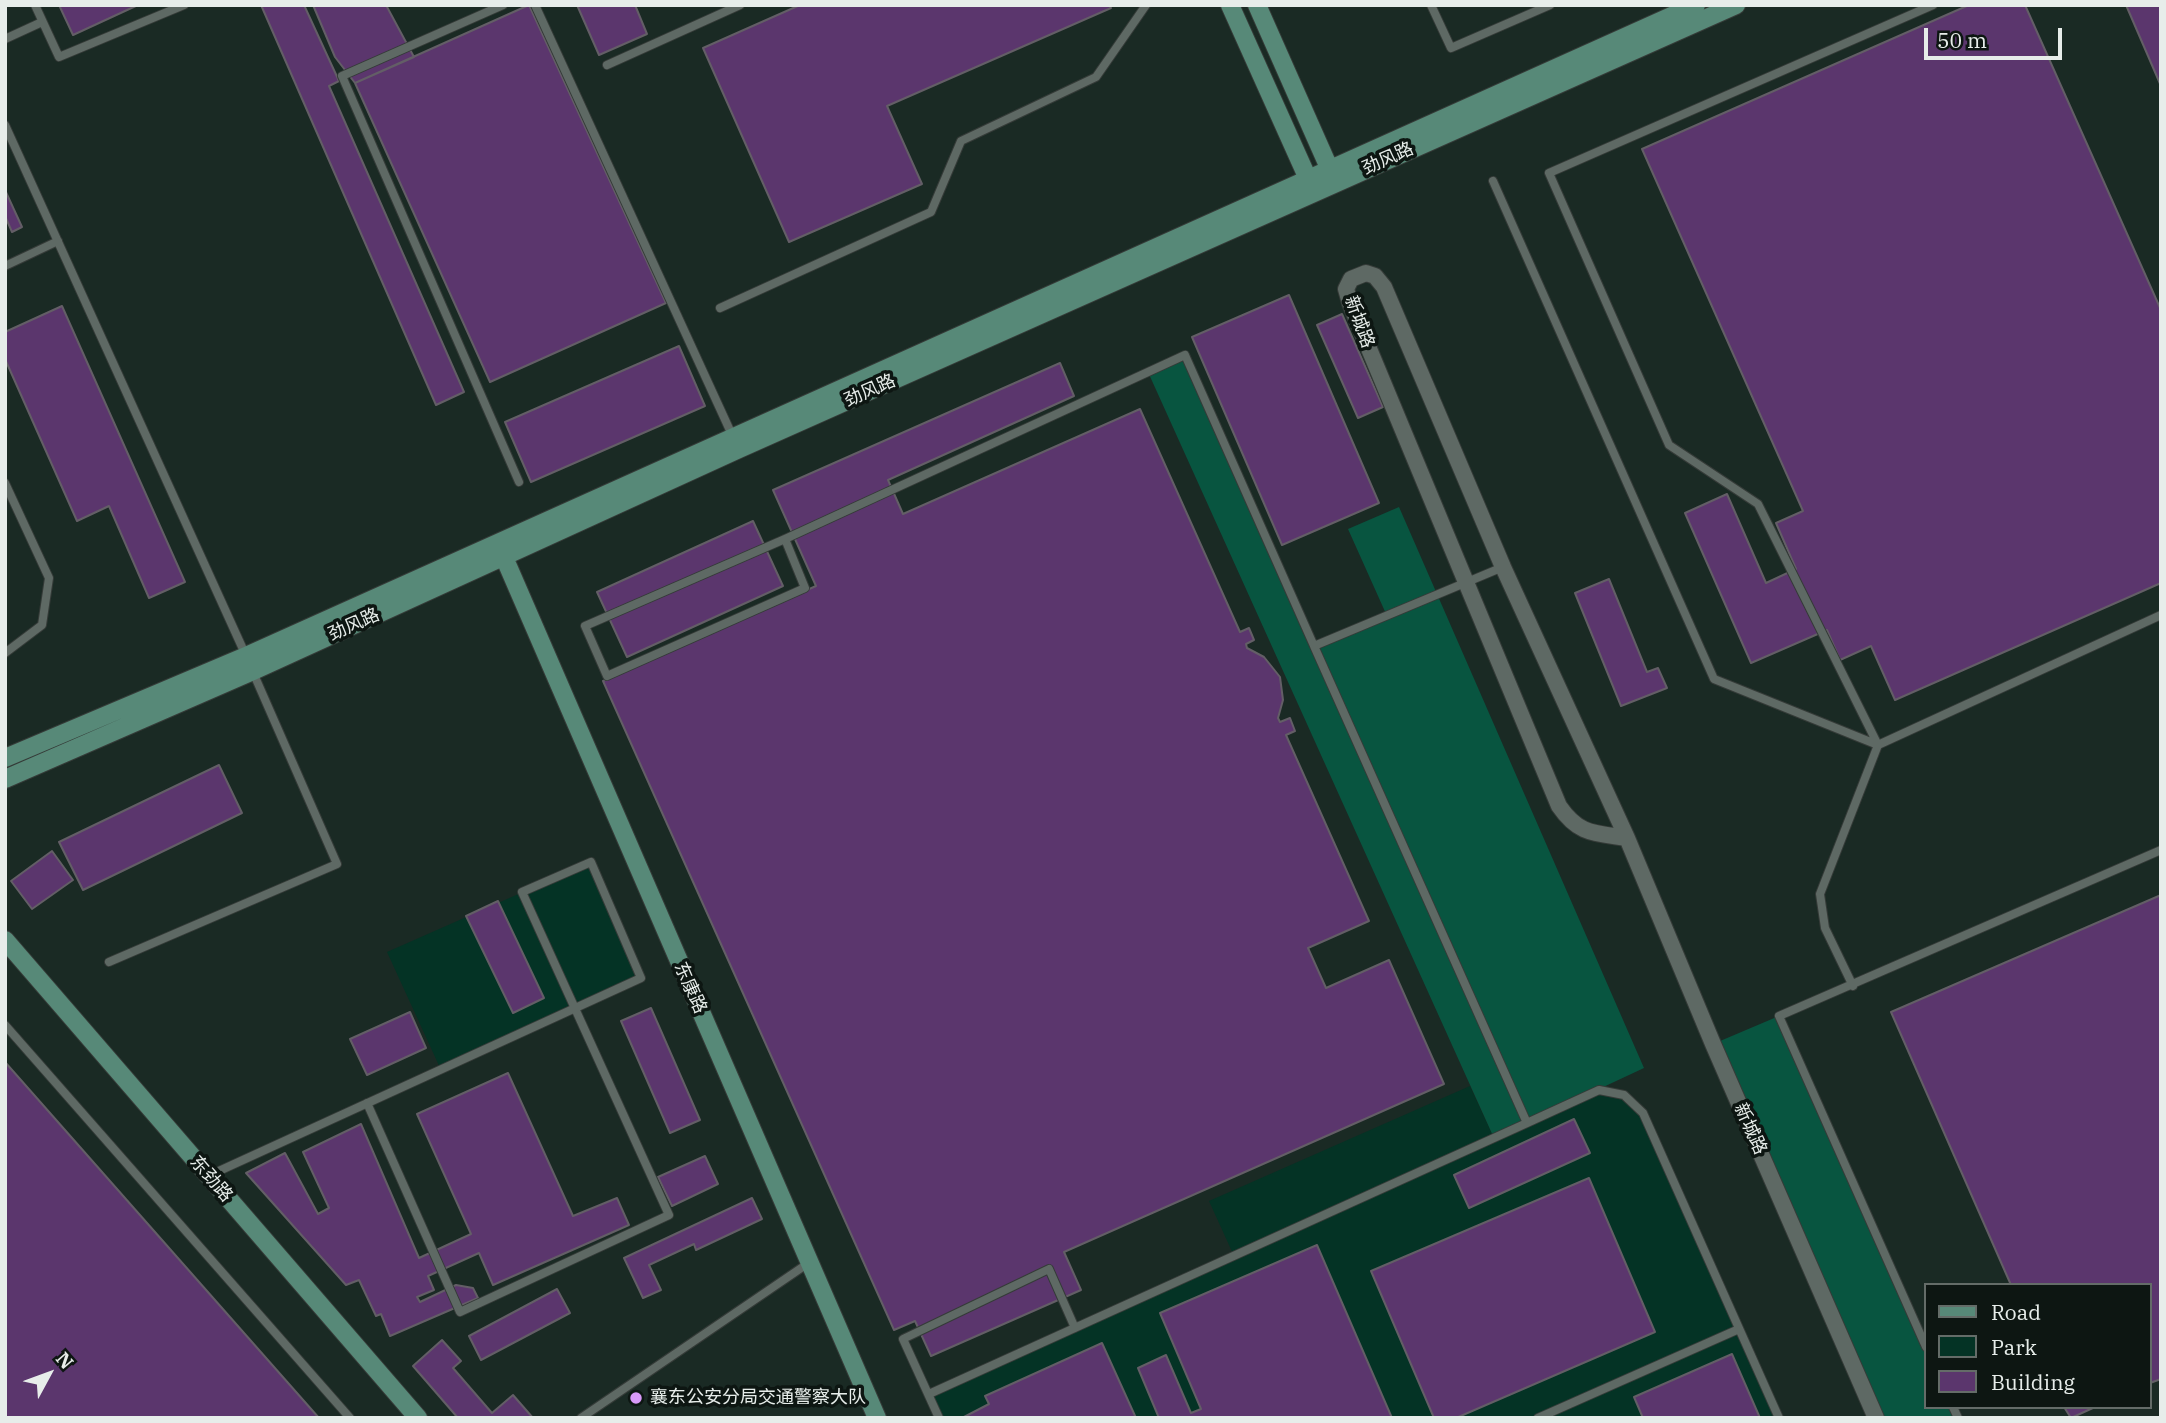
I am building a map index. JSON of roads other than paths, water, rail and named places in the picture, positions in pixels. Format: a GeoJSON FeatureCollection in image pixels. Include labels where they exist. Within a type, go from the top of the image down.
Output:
{"type":"FeatureCollection","features":[{"type":"Feature","properties":{"kind":"street"},"geometry":{"type":"LineString","coordinates":[[1230,5],[1311,186]]}},
{"type":"Feature","properties":{"kind":"street"},"geometry":{"type":"LineString","coordinates":[[1257,5],[1333,176]]}},
{"type":"Feature","properties":{"kind":"street","name":"劲风路"},"geometry":{"type":"LineString","coordinates":[[5,779],[249,664],[735,442],[1333,176],[1696,5]]}},
{"type":"Feature","properties":{"kind":"street","name":"劲风路"},"geometry":{"type":"LineString","coordinates":[[1333,176],[1736,5]]}},
{"type":"Feature","properties":{"kind":"street","name":"新城路"},"geometry":{"type":"LineString","coordinates":[[1627,838],[1584,832],[1569,821],[1559,806],[1350,303],[1346,289],[1351,279],[1366,272],[1375,276],[1384,287],[1503,567],[1627,838],[1713,1044],[1876,1418]]}},
{"type":"Feature","properties":{"kind":"street","name":"劲风路"},"geometry":{"type":"LineString","coordinates":[[5,758],[249,664],[504,557],[735,442]]}},
{"type":"Feature","properties":{"kind":"street","name":"东康路"},"geometry":{"type":"LineString","coordinates":[[504,557],[877,1418]]}},
{"type":"Feature","properties":{"kind":"street","name":"东劲路"},"geometry":{"type":"LineString","coordinates":[[5,940],[418,1418]]}},
{"type":"Feature","properties":{"kind":"lane"},"geometry":{"type":"LineString","coordinates":[[35,5],[59,57],[184,5]]}},
{"type":"Feature","properties":{"kind":"lane"},"geometry":{"type":"LineString","coordinates":[[503,5],[342,76],[519,482]]}},
{"type":"Feature","properties":{"kind":"lane"},"geometry":{"type":"LineString","coordinates":[[535,5],[735,442]]}},
{"type":"Feature","properties":{"kind":"lane"},"geometry":{"type":"LineString","coordinates":[[607,65],[740,5]]}},
{"type":"Feature","properties":{"kind":"lane"},"geometry":{"type":"LineString","coordinates":[[720,308],[931,212],[961,141],[1096,77],[1146,5]]}},
{"type":"Feature","properties":{"kind":"lane"},"geometry":{"type":"LineString","coordinates":[[1431,5],[1451,48],[1550,5]]}},
{"type":"Feature","properties":{"kind":"lane"},"geometry":{"type":"LineString","coordinates":[[1878,745],[1758,504],[1669,445],[1549,173],[1933,5]]}},
{"type":"Feature","properties":{"kind":"lane"},"geometry":{"type":"LineString","coordinates":[[5,39],[42,22]]}},
{"type":"Feature","properties":{"kind":"lane"},"geometry":{"type":"LineString","coordinates":[[5,125],[337,864],[109,962]]}},
{"type":"Feature","properties":{"kind":"lane"},"geometry":{"type":"LineString","coordinates":[[1493,181],[1714,679],[1878,745]]}},
{"type":"Feature","properties":{"kind":"lane"},"geometry":{"type":"LineString","coordinates":[[5,266],[58,241]]}},
{"type":"Feature","properties":{"kind":"lane"},"geometry":{"type":"LineString","coordinates":[[785,539],[805,588],[607,676],[584,626],[785,539],[1185,355],[1527,1124]]}},
{"type":"Feature","properties":{"kind":"lane"},"geometry":{"type":"LineString","coordinates":[[5,483],[49,578],[42,625],[5,653]]}},
{"type":"Feature","properties":{"kind":"lane"},"geometry":{"type":"LineString","coordinates":[[1314,646],[1503,567]]}},
{"type":"Feature","properties":{"kind":"lane"},"geometry":{"type":"LineString","coordinates":[[1853,986],[1825,928],[1820,894],[1878,745],[2161,615]]}},
{"type":"Feature","properties":{"kind":"lane"},"geometry":{"type":"LineString","coordinates":[[1924,1342],[1779,1016],[2161,850]]}},
{"type":"Feature","properties":{"kind":"lane"},"geometry":{"type":"LineString","coordinates":[[208,1176],[368,1103],[575,1009],[641,978],[591,862],[522,892],[575,1009],[668,1215],[460,1312],[368,1103]]}},
{"type":"Feature","properties":{"kind":"lane"},"geometry":{"type":"LineString","coordinates":[[5,1025],[350,1418]]}},
{"type":"Feature","properties":{"kind":"lane"},"geometry":{"type":"LineString","coordinates":[[929,1394],[1599,1090],[1624,1095],[1643,1113],[1779,1418]]}},
{"type":"Feature","properties":{"kind":"lane"},"geometry":{"type":"LineString","coordinates":[[581,1418],[810,1262]]}},
{"type":"Feature","properties":{"kind":"lane"},"geometry":{"type":"LineString","coordinates":[[939,1418],[903,1339],[1049,1269],[1074,1328]]}},
{"type":"Feature","properties":{"kind":"lane"},"geometry":{"type":"LineString","coordinates":[[1538,1418],[1739,1329]]}},
{"type":"Feature","properties":{"kind":"place","name":"襄东公安分局交通警察大队"},"geometry":{"type":"Point","coordinates":[636,1398]}}]}
